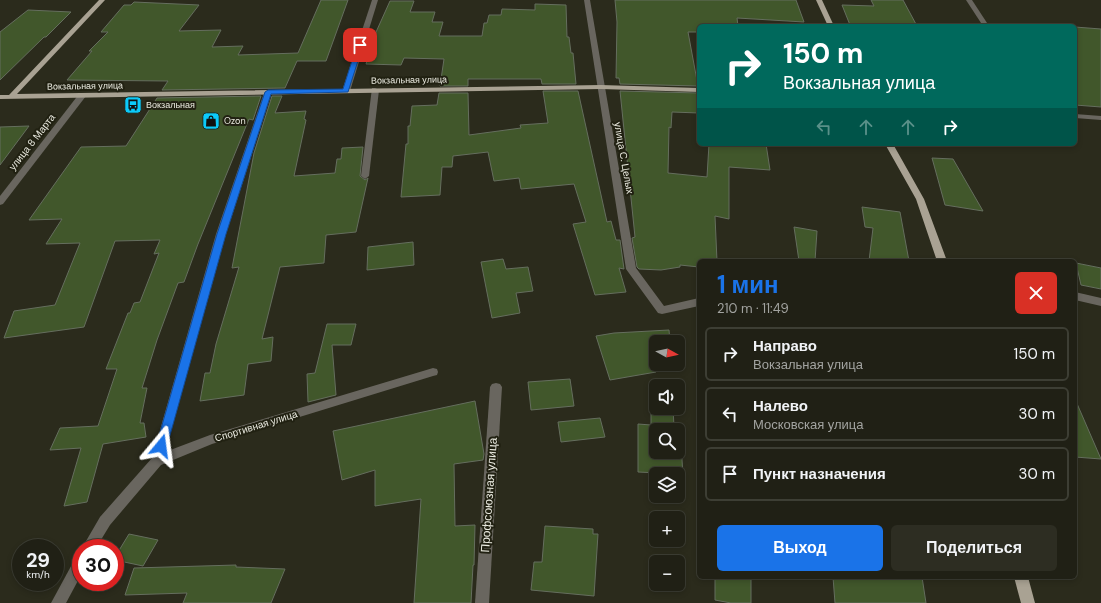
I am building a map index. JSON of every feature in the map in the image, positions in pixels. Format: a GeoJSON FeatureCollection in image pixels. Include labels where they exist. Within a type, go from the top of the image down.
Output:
{"type":"FeatureCollection","features":[{"type":"Feature","properties":{"kind":"main road"},"geometry":{"type":"LineString","coordinates":[[10,97],[102,0]]}},
{"type":"Feature","properties":{"kind":"main road"},"geometry":{"type":"LineString","coordinates":[[819,0],[829,24]]}},
{"type":"Feature","properties":{"kind":"main road","name":"Вокзальная улица"},"geometry":{"type":"LineString","coordinates":[[0,97],[601,87],[697,90]]}},
{"type":"Feature","properties":{"kind":"main road"},"geometry":{"type":"LineString","coordinates":[[890,146],[920,199],[941,259]]}},
{"type":"Feature","properties":{"kind":"main road"},"geometry":{"type":"LineString","coordinates":[[1022,579],[1028,603]]}},
{"type":"Feature","properties":{"kind":"street"},"geometry":{"type":"LineString","coordinates":[[346,91],[374,0]]}},
{"type":"Feature","properties":{"kind":"street","name":"улица С. Целых"},"geometry":{"type":"LineString","coordinates":[[587,0],[631,269],[662,310],[697,302]]}},
{"type":"Feature","properties":{"kind":"street"},"geometry":{"type":"LineString","coordinates":[[969,0],[985,24]]}},
{"type":"Feature","properties":{"kind":"street"},"geometry":{"type":"LineString","coordinates":[[365,176],[375,90]]}},
{"type":"Feature","properties":{"kind":"street"},"geometry":{"type":"LineString","coordinates":[[157,461],[221,234],[268,92]]}},
{"type":"Feature","properties":{"kind":"street","name":"улица 8 Марта"},"geometry":{"type":"LineString","coordinates":[[0,202],[82,96]]}},
{"type":"Feature","properties":{"kind":"street"},"geometry":{"type":"LineString","coordinates":[[1077,116],[1101,118]]}},
{"type":"Feature","properties":{"kind":"street"},"geometry":{"type":"LineString","coordinates":[[1077,296],[1101,302]]}},
{"type":"Feature","properties":{"kind":"street","name":"Спортивная улица"},"geometry":{"type":"LineString","coordinates":[[94,539],[105,521],[157,461],[210,440],[433,372]]}},
{"type":"Feature","properties":{"kind":"street","name":"Профсоюзная улица"},"geometry":{"type":"LineString","coordinates":[[482,603],[496,387]]}},
{"type":"Feature","properties":{"kind":"street"},"geometry":{"type":"LineString","coordinates":[[58,603],[72,578]]}},
{"type":"Feature","properties":{"kind":"building"},"geometry":{"type":"Polygon","coordinates":[[[321,0],[348,0],[326,61],[297,61],[285,88],[162,90],[168,81],[67,80],[92,51],[89,51],[108,32],[101,32],[124,5],[131,5],[134,2],[199,5],[179,31],[221,30],[212,47],[243,46],[238,55],[298,53],[321,0]]]}},
{"type":"Feature","properties":{"kind":"building"},"geometry":{"type":"Polygon","coordinates":[[[615,0],[796,0],[804,22],[737,18],[738,24],[697,24],[697,32],[688,32],[697,86],[620,84],[619,78],[616,78],[617,22],[615,0]]]}},
{"type":"Feature","properties":{"kind":"building"},"geometry":{"type":"Polygon","coordinates":[[[871,0],[903,0],[916,24],[850,24],[842,5],[874,6],[871,0]]]}},
{"type":"Feature","properties":{"kind":"building"},"geometry":{"type":"Polygon","coordinates":[[[390,1],[414,1],[410,12],[435,12],[432,22],[443,22],[439,36],[482,36],[484,23],[487,23],[489,15],[501,15],[502,9],[535,10],[535,4],[566,5],[567,37],[569,37],[571,53],[573,53],[576,84],[542,84],[541,79],[468,79],[468,86],[440,86],[444,59],[404,58],[401,65],[366,64],[367,61],[363,61],[390,1]]]}},
{"type":"Feature","properties":{"kind":"building"},"geometry":{"type":"Polygon","coordinates":[[[28,10],[71,12],[0,80],[0,32],[28,10]]]}},
{"type":"Feature","properties":{"kind":"building"},"geometry":{"type":"Polygon","coordinates":[[[1077,27],[1101,29],[1101,107],[1077,105],[1077,27]]]}},
{"type":"Feature","properties":{"kind":"building"},"geometry":{"type":"Polygon","coordinates":[[[543,91],[578,91],[607,222],[611,221],[616,240],[620,240],[624,269],[619,268],[626,292],[595,295],[573,224],[586,222],[574,184],[521,189],[519,178],[494,181],[488,152],[453,156],[452,167],[442,167],[440,195],[401,197],[406,144],[408,144],[408,126],[410,126],[412,106],[437,105],[439,93],[468,93],[469,135],[521,128],[520,125],[548,123],[543,91]]]}},
{"type":"Feature","properties":{"kind":"building"},"geometry":{"type":"Polygon","coordinates":[[[620,91],[697,93],[697,113],[672,112],[671,128],[669,127],[668,173],[707,177],[709,146],[766,146],[770,170],[729,167],[729,219],[715,216],[717,259],[697,259],[697,267],[680,265],[680,267],[661,270],[639,269],[637,267],[632,238],[635,237],[620,91]]]}},
{"type":"Feature","properties":{"kind":"building"},"geometry":{"type":"Polygon","coordinates":[[[261,96],[253,120],[249,119],[184,282],[178,283],[157,340],[142,388],[147,388],[140,423],[144,423],[146,437],[103,444],[87,502],[64,506],[81,448],[50,450],[60,428],[98,426],[117,369],[106,369],[128,313],[130,313],[134,303],[140,302],[159,253],[154,254],[160,240],[115,241],[84,327],[4,338],[14,311],[55,305],[80,243],[46,244],[62,219],[29,220],[81,147],[126,146],[157,98],[261,96]]]}},
{"type":"Feature","properties":{"kind":"building"},"geometry":{"type":"Polygon","coordinates":[[[272,96],[282,96],[275,113],[306,111],[304,119],[306,120],[294,176],[335,173],[337,159],[341,159],[342,148],[363,147],[360,176],[365,180],[368,178],[356,232],[326,235],[324,263],[280,267],[262,339],[273,337],[271,361],[248,364],[244,395],[200,401],[205,373],[210,373],[216,344],[239,267],[232,268],[254,153],[272,96]]]}},
{"type":"Feature","properties":{"kind":"building"},"geometry":{"type":"Polygon","coordinates":[[[29,126],[0,165],[0,127],[29,126]]]}},
{"type":"Feature","properties":{"kind":"building"},"geometry":{"type":"Polygon","coordinates":[[[932,158],[953,159],[983,211],[945,205],[932,158]]]}},
{"type":"Feature","properties":{"kind":"building"},"geometry":{"type":"Polygon","coordinates":[[[862,207],[900,212],[909,259],[869,259],[873,228],[865,227],[862,207]]]}},
{"type":"Feature","properties":{"kind":"building"},"geometry":{"type":"Polygon","coordinates":[[[794,227],[817,231],[815,259],[799,259],[794,227]]]}},
{"type":"Feature","properties":{"kind":"building"},"geometry":{"type":"Polygon","coordinates":[[[413,242],[414,265],[367,270],[368,247],[413,242]]]}},
{"type":"Feature","properties":{"kind":"building"},"geometry":{"type":"Polygon","coordinates":[[[503,259],[506,269],[528,267],[533,291],[516,293],[520,313],[492,318],[481,262],[503,259]]]}},
{"type":"Feature","properties":{"kind":"building"},"geometry":{"type":"Polygon","coordinates":[[[1077,263],[1101,268],[1101,289],[1081,285],[1077,263]]]}},
{"type":"Feature","properties":{"kind":"building"},"geometry":{"type":"Polygon","coordinates":[[[327,324],[356,324],[351,345],[332,345],[336,395],[308,402],[307,374],[315,373],[327,324]]]}},
{"type":"Feature","properties":{"kind":"building"},"geometry":{"type":"Polygon","coordinates":[[[669,330],[669,335],[649,335],[649,371],[656,372],[610,380],[596,336],[614,333],[669,330]]]}},
{"type":"Feature","properties":{"kind":"building"},"geometry":{"type":"Polygon","coordinates":[[[570,379],[574,406],[531,410],[528,382],[570,379]]]}},
{"type":"Feature","properties":{"kind":"building"},"geometry":{"type":"Polygon","coordinates":[[[475,401],[484,454],[483,460],[454,464],[455,526],[475,525],[471,603],[414,603],[421,499],[375,506],[375,470],[342,480],[333,431],[475,401]]]}},
{"type":"Feature","properties":{"kind":"building"},"geometry":{"type":"Polygon","coordinates":[[[1077,404],[1101,459],[1077,457],[1077,404]]]}},
{"type":"Feature","properties":{"kind":"building"},"geometry":{"type":"Polygon","coordinates":[[[651,415],[673,415],[674,423],[651,423],[651,415]]]}},
{"type":"Feature","properties":{"kind":"building"},"geometry":{"type":"Polygon","coordinates":[[[600,418],[605,437],[561,442],[558,422],[600,418]]]}},
{"type":"Feature","properties":{"kind":"building"},"geometry":{"type":"Polygon","coordinates":[[[638,424],[649,425],[649,459],[682,459],[682,467],[649,467],[649,473],[638,472],[638,424]]]}},
{"type":"Feature","properties":{"kind":"building"},"geometry":{"type":"Polygon","coordinates":[[[545,526],[593,529],[593,534],[598,534],[594,596],[531,590],[534,562],[542,562],[545,526]]]}},
{"type":"Feature","properties":{"kind":"building"},"geometry":{"type":"Polygon","coordinates":[[[129,534],[158,540],[143,566],[124,562],[124,542],[129,534]]]}},
{"type":"Feature","properties":{"kind":"building"},"geometry":{"type":"Polygon","coordinates":[[[236,565],[236,567],[285,569],[271,603],[183,603],[187,593],[125,595],[134,568],[236,565]]]}},
{"type":"Feature","properties":{"kind":"building"},"geometry":{"type":"Polygon","coordinates":[[[715,579],[751,579],[751,603],[731,603],[715,600],[715,579]]]}},
{"type":"Feature","properties":{"kind":"building"},"geometry":{"type":"Polygon","coordinates":[[[833,579],[922,579],[926,603],[835,603],[833,579]]]}},
{"type":"Feature","properties":{"kind":"place","name":"Вокзальная"},"geometry":{"type":"Point","coordinates":[133,105]}},
{"type":"Feature","properties":{"kind":"place","name":"Ozon"},"geometry":{"type":"Point","coordinates":[211,121]}},
{"type":"Feature","properties":{"kind":"route"},"geometry":{"type":"LineString","coordinates":[[161,446],[221,234],[268,92],[346,91],[360,45]]}}]}
